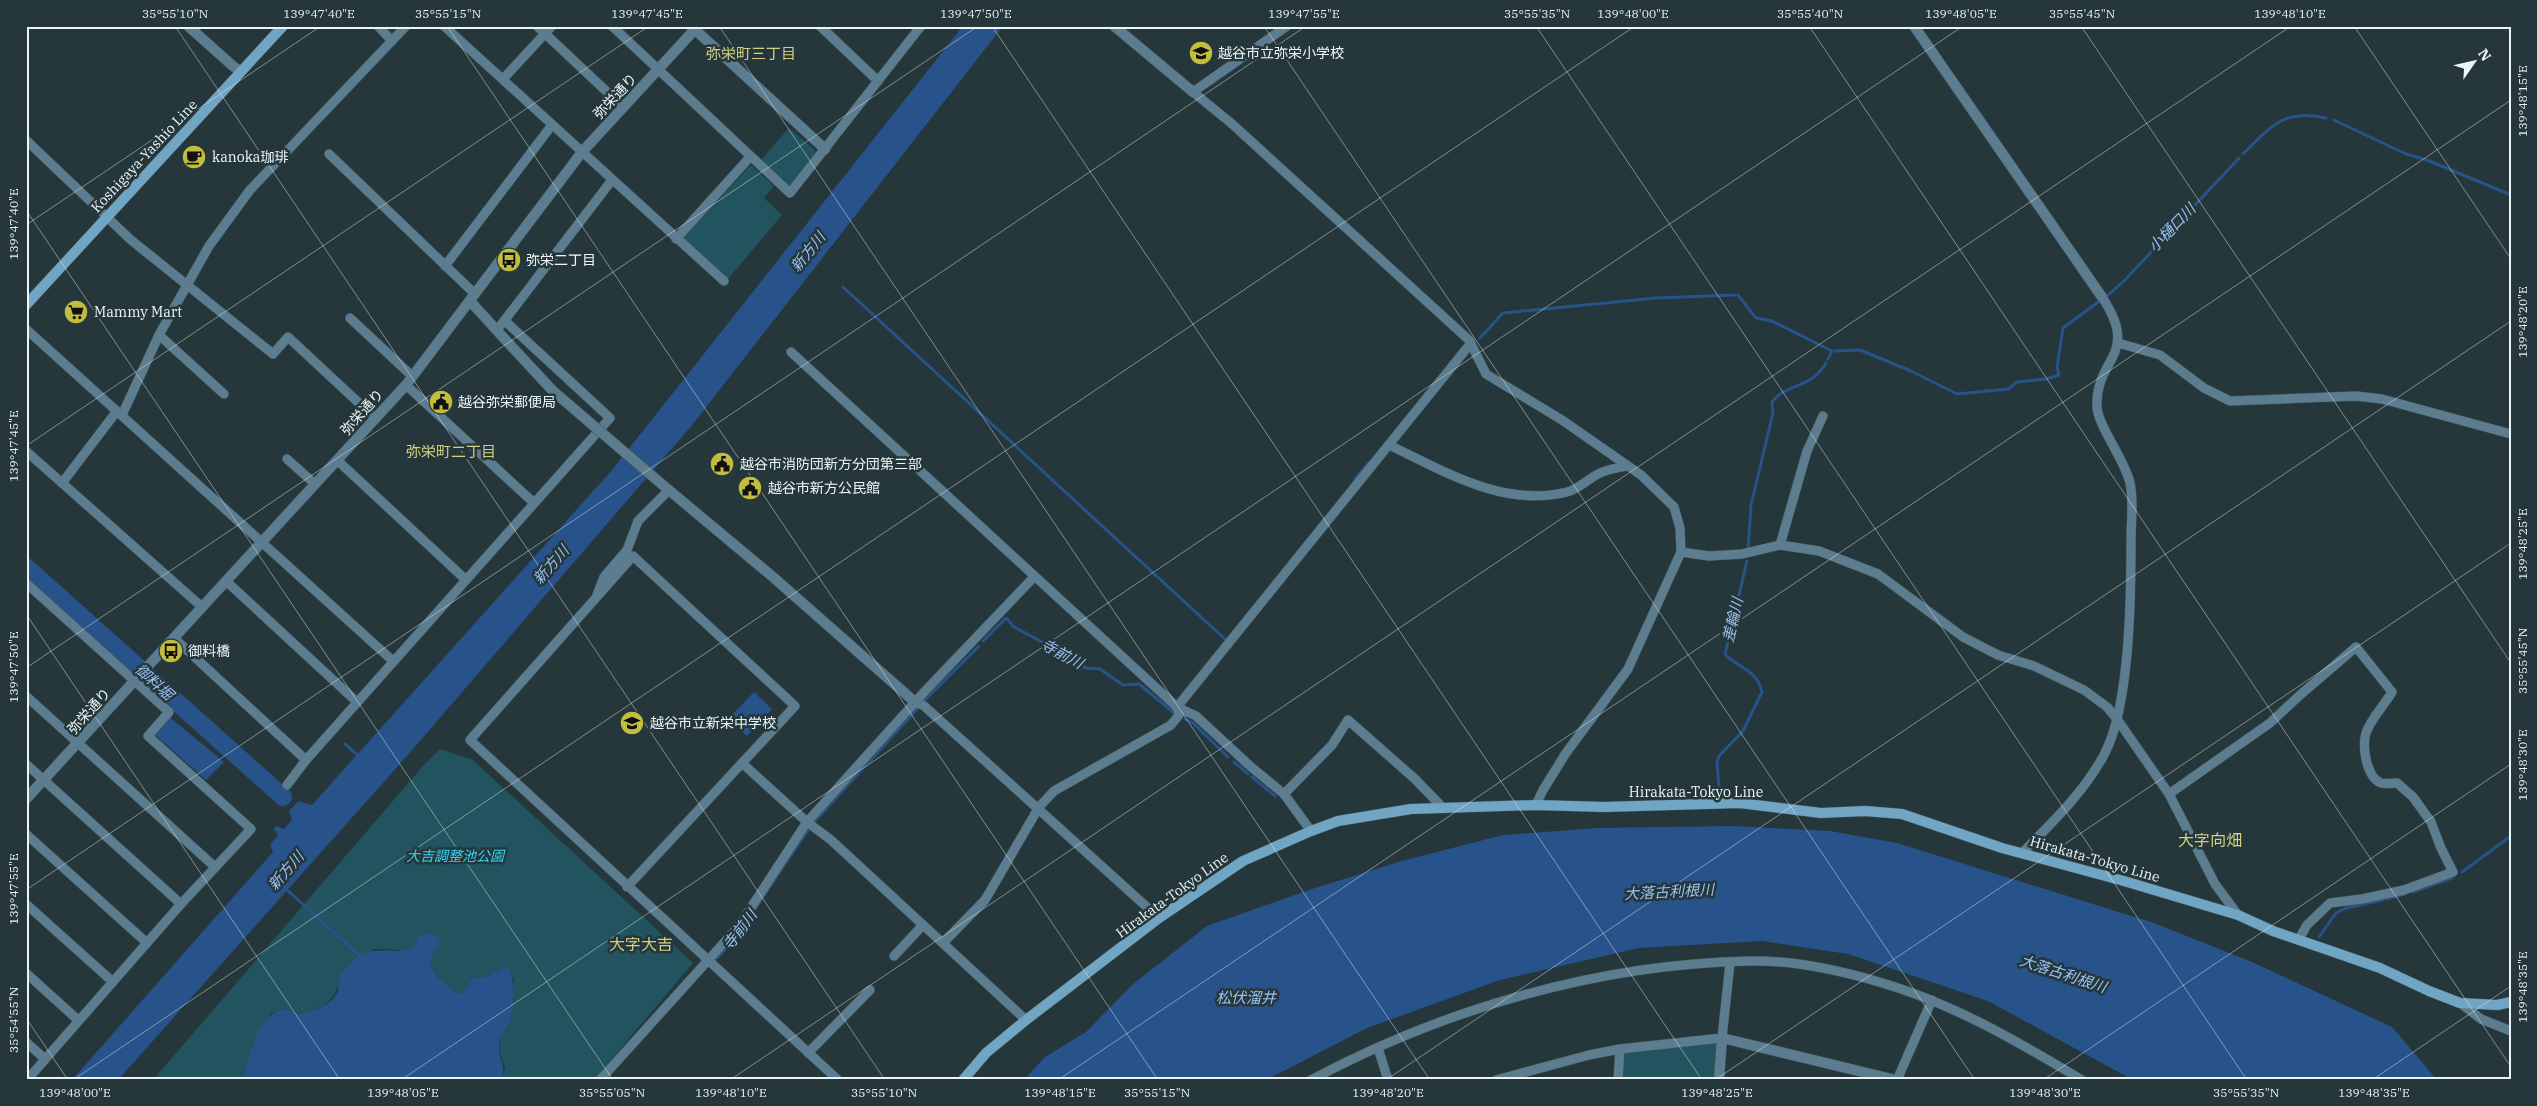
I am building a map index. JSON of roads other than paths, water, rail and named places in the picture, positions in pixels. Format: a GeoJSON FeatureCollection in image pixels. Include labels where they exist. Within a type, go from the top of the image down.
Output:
{"type":"FeatureCollection","features":[{"type":"Feature","properties":{"kind":"main road","name":"Koshigaya-Yashio Line"},"geometry":{"type":"LineString","coordinates":[[26,305],[283,26]]}},
{"type":"Feature","properties":{"kind":"main road","name":"Hirakata-Tokyo Line"},"geometry":{"type":"LineString","coordinates":[[963,1080],[986,1053],[1026,1020],[1159,918],[1243,861],[1311,830],[1338,821],[1411,809],[1536,805],[1604,807],[1740,803],[1821,814],[1884,812],[1928,821],[2002,848],[2023,852],[2238,915],[2273,931],[2298,938],[2380,968],[2429,992],[2460,1003],[2497,1004],[2511,1002]]}},
{"type":"Feature","properties":{"kind":"street"},"geometry":{"type":"LineString","coordinates":[[188,26],[234,67],[241,70]]}},
{"type":"Feature","properties":{"kind":"street"},"geometry":{"type":"LineString","coordinates":[[378,26],[392,41]]}},
{"type":"Feature","properties":{"kind":"street"},"geometry":{"type":"LineString","coordinates":[[62,483],[120,413],[159,336],[189,286],[209,246],[250,190],[406,26]]}},
{"type":"Feature","properties":{"kind":"street"},"geometry":{"type":"LineString","coordinates":[[444,26],[724,281]]}},
{"type":"Feature","properties":{"kind":"street"},"geometry":{"type":"LineString","coordinates":[[537,26],[623,107]]}},
{"type":"Feature","properties":{"kind":"street"},"geometry":{"type":"LineString","coordinates":[[503,80],[552,26]]}},
{"type":"Feature","properties":{"kind":"street"},"geometry":{"type":"LineString","coordinates":[[612,26],[790,193],[921,26]]}},
{"type":"Feature","properties":{"kind":"street"},"geometry":{"type":"LineString","coordinates":[[820,26],[878,81]]}},
{"type":"Feature","properties":{"kind":"street"},"geometry":{"type":"LineString","coordinates":[[1114,26],[1231,123],[1471,343],[1486,374],[1562,420],[1641,475],[1674,507],[1680,528],[1681,552],[1628,669],[1566,753],[1536,805]]}},
{"type":"Feature","properties":{"kind":"street"},"geometry":{"type":"LineString","coordinates":[[1193,92],[1287,26]]}},
{"type":"Feature","properties":{"kind":"street"},"geometry":{"type":"LineString","coordinates":[[1914,26],[2102,297],[2115,319],[2118,344],[2100,383],[2097,408],[2126,471],[2131,495],[2131,586],[2123,681],[2117,719],[2105,752],[2087,782],[2023,852]]}},
{"type":"Feature","properties":{"kind":"street"},"geometry":{"type":"LineString","coordinates":[[694,27],[825,149]]}},
{"type":"Feature","properties":{"kind":"street","name":"弥栄通り"},"geometry":{"type":"LineString","coordinates":[[26,799],[406,385],[582,152],[658,70],[694,27]]}},
{"type":"Feature","properties":{"kind":"street"},"geometry":{"type":"LineString","coordinates":[[445,266],[552,125]]}},
{"type":"Feature","properties":{"kind":"street"},"geometry":{"type":"LineString","coordinates":[[26,140],[131,240],[273,354],[288,337],[375,418]]}},
{"type":"Feature","properties":{"kind":"street"},"geometry":{"type":"LineString","coordinates":[[329,154],[445,266],[473,297],[499,332],[553,391],[773,577],[916,703],[922,705],[1039,807],[1159,918]]}},
{"type":"Feature","properties":{"kind":"street"},"geometry":{"type":"LineString","coordinates":[[676,239],[750,157]]}},
{"type":"Feature","properties":{"kind":"street"},"geometry":{"type":"LineString","coordinates":[[499,332],[505,321],[612,180]]}},
{"type":"Feature","properties":{"kind":"street"},"geometry":{"type":"LineString","coordinates":[[350,318],[412,376]]}},
{"type":"Feature","properties":{"kind":"street"},"geometry":{"type":"LineString","coordinates":[[287,785],[306,760],[465,579],[610,418],[505,321]]}},
{"type":"Feature","properties":{"kind":"street"},"geometry":{"type":"LineString","coordinates":[[26,329],[393,661]]}},
{"type":"Feature","properties":{"kind":"street"},"geometry":{"type":"LineString","coordinates":[[159,336],[224,394]]}},
{"type":"Feature","properties":{"kind":"street"},"geometry":{"type":"LineString","coordinates":[[1177,707],[1471,343]]}},
{"type":"Feature","properties":{"kind":"street"},"geometry":{"type":"LineString","coordinates":[[2118,344],[2160,355],[2204,388],[2230,401],[2356,396],[2382,399],[2511,434]]}},
{"type":"Feature","properties":{"kind":"street"},"geometry":{"type":"LineString","coordinates":[[791,352],[1177,707],[1196,716],[1250,766],[1284,794],[1311,830]]}},
{"type":"Feature","properties":{"kind":"street"},"geometry":{"type":"LineString","coordinates":[[406,385],[534,503]]}},
{"type":"Feature","properties":{"kind":"street"},"geometry":{"type":"LineString","coordinates":[[1780,545],[1807,450],[1823,416]]}},
{"type":"Feature","properties":{"kind":"street"},"geometry":{"type":"LineString","coordinates":[[1389,445],[1480,487],[1521,495],[1551,496],[1570,492],[1598,474],[1626,466]]}},
{"type":"Feature","properties":{"kind":"street"},"geometry":{"type":"LineString","coordinates":[[26,451],[202,607]]}},
{"type":"Feature","properties":{"kind":"street"},"geometry":{"type":"LineString","coordinates":[[287,460],[315,484]]}},
{"type":"Feature","properties":{"kind":"street"},"geometry":{"type":"LineString","coordinates":[[338,460],[465,579]]}},
{"type":"Feature","properties":{"kind":"street"},"geometry":{"type":"LineString","coordinates":[[595,598],[604,577],[627,550],[638,521],[666,488]]}},
{"type":"Feature","properties":{"kind":"street"},"geometry":{"type":"LineString","coordinates":[[1681,552],[1709,556],[1742,554],[1780,545],[1820,551],[1878,574],[1963,637],[1998,655],[2034,666],[2084,690],[2107,707],[2117,719],[2169,794],[2215,884],[2238,915]]}},
{"type":"Feature","properties":{"kind":"street"},"geometry":{"type":"LineString","coordinates":[[627,887],[795,706],[633,556],[470,740],[627,887],[838,1080]]}},
{"type":"Feature","properties":{"kind":"street"},"geometry":{"type":"LineString","coordinates":[[600,1080],[739,926],[807,822],[1034,577]]}},
{"type":"Feature","properties":{"kind":"street"},"geometry":{"type":"LineString","coordinates":[[226,580],[357,702]]}},
{"type":"Feature","properties":{"kind":"street"},"geometry":{"type":"LineString","coordinates":[[26,583],[136,680],[168,712],[148,736],[251,829],[180,904],[27,1080]]}},
{"type":"Feature","properties":{"kind":"street"},"geometry":{"type":"LineString","coordinates":[[174,638],[306,760]]}},
{"type":"Feature","properties":{"kind":"street"},"geometry":{"type":"LineString","coordinates":[[2169,794],[2270,723],[2300,694],[2356,647],[2392,692],[2366,732],[2364,747],[2369,768],[2374,777],[2381,783],[2397,783],[2413,798],[2432,822],[2441,848],[2453,872],[2404,890],[2362,899],[2330,903],[2307,925],[2298,938]]}},
{"type":"Feature","properties":{"kind":"street"},"geometry":{"type":"LineString","coordinates":[[26,696],[215,867]]}},
{"type":"Feature","properties":{"kind":"street"},"geometry":{"type":"LineString","coordinates":[[943,942],[985,900],[1039,807],[1054,790],[1171,725],[1179,715],[1177,707]]}},
{"type":"Feature","properties":{"kind":"street"},"geometry":{"type":"LineString","coordinates":[[1284,794],[1332,745],[1348,720],[1415,779],[1443,808]]}},
{"type":"Feature","properties":{"kind":"street"},"geometry":{"type":"LineString","coordinates":[[742,763],[807,822],[831,840],[1026,1020]]}},
{"type":"Feature","properties":{"kind":"street"},"geometry":{"type":"LineString","coordinates":[[26,764],[180,904]]}},
{"type":"Feature","properties":{"kind":"street"},"geometry":{"type":"LineString","coordinates":[[26,834],[147,943]]}},
{"type":"Feature","properties":{"kind":"street"},"geometry":{"type":"LineString","coordinates":[[26,904],[113,982]]}},
{"type":"Feature","properties":{"kind":"street"},"geometry":{"type":"LineString","coordinates":[[894,956],[923,924]]}},
{"type":"Feature","properties":{"kind":"street"},"geometry":{"type":"LineString","coordinates":[[1311,1080],[1452,1016],[1545,990],[1651,969],[1691,964],[1751,961],[1825,969],[1880,982],[1932,1000],[2000,1032],[2082,1080]]}},
{"type":"Feature","properties":{"kind":"street"},"geometry":{"type":"LineString","coordinates":[[1719,1080],[1730,963]]}},
{"type":"Feature","properties":{"kind":"street"},"geometry":{"type":"LineString","coordinates":[[26,973],[78,1020]]}},
{"type":"Feature","properties":{"kind":"street"},"geometry":{"type":"LineString","coordinates":[[808,1052],[870,990]]}},
{"type":"Feature","properties":{"kind":"street"},"geometry":{"type":"LineString","coordinates":[[1496,1080],[1520,1077],[1620,1049],[1722,1038],[1896,1080],[1932,1000]]}},
{"type":"Feature","properties":{"kind":"street"},"geometry":{"type":"LineString","coordinates":[[2460,1003],[2481,1019],[2511,1031]]}},
{"type":"Feature","properties":{"kind":"street"},"geometry":{"type":"LineString","coordinates":[[26,1042],[44,1059]]}},
{"type":"Feature","properties":{"kind":"street"},"geometry":{"type":"LineString","coordinates":[[1378,1048],[1388,1080]]}},
{"type":"Feature","properties":{"kind":"street"},"geometry":{"type":"LineString","coordinates":[[1618,1080],[1620,1049]]}},
{"type":"Feature","properties":{"kind":"water","name":"新方川"},"geometry":{"type":"Polygon","coordinates":[[[963,26],[1003,26],[693,424],[407,756],[118,1080],[72,1080],[273,852],[270,845],[278,835],[274,829],[276,826],[284,829],[292,820],[289,811],[298,801],[312,805],[612,470],[963,26]]]}},
{"type":"Feature","properties":{"kind":"water"},"geometry":{"type":"Polygon","coordinates":[[[754,692],[772,709],[747,736],[728,719],[754,692]]]}},
{"type":"Feature","properties":{"kind":"water"},"geometry":{"type":"Polygon","coordinates":[[[167,715],[224,762],[206,780],[152,732],[167,715]]]}},
{"type":"Feature","properties":{"kind":"water","name":"松伏溜井"},"geometry":{"type":"Polygon","coordinates":[[[1733,826],[1830,831],[1897,843],[2154,923],[2252,962],[2392,1027],[2437,1080],[2133,1080],[1988,1001],[1848,954],[1762,941],[1639,948],[1500,980],[1367,1028],[1266,1080],[1024,1080],[1045,1057],[1086,1032],[1133,984],[1207,926],[1309,890],[1398,862],[1503,835],[1598,828],[1733,826]]]}},
{"type":"Feature","properties":{"kind":"water"},"geometry":{"type":"Polygon","coordinates":[[[428,933],[439,938],[440,945],[433,952],[430,964],[437,977],[457,993],[463,993],[472,978],[483,978],[505,967],[510,970],[513,988],[512,1008],[510,1020],[499,1045],[503,1067],[502,1080],[244,1080],[254,1042],[267,1019],[276,1012],[287,1010],[300,1014],[322,1007],[338,991],[342,972],[359,956],[374,951],[408,949],[415,946],[418,936],[428,933]]]}},
{"type":"Feature","properties":{"kind":"waterway","name":"小樋口川"},"geometry":{"type":"LineString","coordinates":[[2243,154],[2279,122],[2300,116],[2326,118]]}},
{"type":"Feature","properties":{"kind":"waterway","name":"小樋口川"},"geometry":{"type":"LineString","coordinates":[[2334,120],[2406,154],[2427,160],[2511,195]]}},
{"type":"Feature","properties":{"kind":"waterway","name":"小樋口川"},"geometry":{"type":"LineString","coordinates":[[2106,297],[2125,280],[2239,158]]}},
{"type":"Feature","properties":{"kind":"waterway"},"geometry":{"type":"LineString","coordinates":[[843,287],[1227,641]]}},
{"type":"Feature","properties":{"kind":"waterway","name":"差輪川"},"geometry":{"type":"LineString","coordinates":[[1480,338],[1503,313],[1656,298],[1735,295]]}},
{"type":"Feature","properties":{"kind":"waterway","name":"差輪川"},"geometry":{"type":"LineString","coordinates":[[1738,295],[1756,318],[1772,321],[1832,351],[1828,359]]}},
{"type":"Feature","properties":{"kind":"waterway"},"geometry":{"type":"LineString","coordinates":[[1835,351],[1860,350],[1911,371],[1957,394],[2008,389],[2017,382],[2046,379],[2059,375],[2057,367],[2063,328],[2101,300]]}},
{"type":"Feature","properties":{"kind":"waterway","name":"差輪川"},"geometry":{"type":"LineString","coordinates":[[1748,551],[1751,505],[1773,413],[1772,402],[1784,392],[1813,377],[1826,363]]}},
{"type":"Feature","properties":{"kind":"waterway"},"geometry":{"type":"LineString","coordinates":[[1355,479],[1369,462]]}},
{"type":"Feature","properties":{"kind":"waterway","name":"差輪川"},"geometry":{"type":"LineString","coordinates":[[1720,799],[1717,762],[1719,756],[1743,731],[1762,692],[1756,678],[1725,654],[1747,561]]}},
{"type":"Feature","properties":{"kind":"waterway","name":"御料堀"},"geometry":{"type":"LineString","coordinates":[[26,567],[283,797]]}},
{"type":"Feature","properties":{"kind":"waterway","name":"寺前川"},"geometry":{"type":"LineString","coordinates":[[983,641],[1006,618],[1014,627],[1086,668],[1100,669],[1123,685],[1139,684],[1173,712]]}},
{"type":"Feature","properties":{"kind":"waterway","name":"寺前川"},"geometry":{"type":"LineString","coordinates":[[924,701],[979,646]]}},
{"type":"Feature","properties":{"kind":"waterway","name":"寺前川"},"geometry":{"type":"LineString","coordinates":[[815,821],[918,708]]}},
{"type":"Feature","properties":{"kind":"waterway","name":"寺前川"},"geometry":{"type":"LineString","coordinates":[[1185,719],[1193,723],[1228,757]]}},
{"type":"Feature","properties":{"kind":"waterway"},"geometry":{"type":"LineString","coordinates":[[345,744],[360,757]]}},
{"type":"Feature","properties":{"kind":"waterway","name":"寺前川"},"geometry":{"type":"LineString","coordinates":[[1234,762],[1248,774]]}},
{"type":"Feature","properties":{"kind":"waterway","name":"寺前川"},"geometry":{"type":"LineString","coordinates":[[1252,777],[1275,796]]}},
{"type":"Feature","properties":{"kind":"waterway","name":"寺前川"},"geometry":{"type":"LineString","coordinates":[[763,897],[808,830]]}},
{"type":"Feature","properties":{"kind":"waterway","name":"小樋口川"},"geometry":{"type":"LineString","coordinates":[[2462,872],[2511,836]]}},
{"type":"Feature","properties":{"kind":"waterway","name":"小樋口川"},"geometry":{"type":"LineString","coordinates":[[2413,892],[2452,878]]}},
{"type":"Feature","properties":{"kind":"waterway","name":"新方川"},"geometry":{"type":"LineString","coordinates":[[286,889],[360,956]]}},
{"type":"Feature","properties":{"kind":"waterway","name":"小樋口川"},"geometry":{"type":"LineString","coordinates":[[2387,899],[2405,894]]}},
{"type":"Feature","properties":{"kind":"waterway","name":"寺前川"},"geometry":{"type":"LineString","coordinates":[[717,958],[742,930],[761,900]]}},
{"type":"Feature","properties":{"kind":"waterway","name":"小樋口川"},"geometry":{"type":"LineString","coordinates":[[2319,937],[2336,913],[2346,908],[2383,900]]}},
{"type":"Feature","properties":{"kind":"place","name":"越谷市立弥栄小学校"},"geometry":{"type":"Point","coordinates":[1201,53]}},
{"type":"Feature","properties":{"kind":"place","name":"kanoka珈琲"},"geometry":{"type":"Point","coordinates":[194,157]}},
{"type":"Feature","properties":{"kind":"place","name":"弥栄二丁目"},"geometry":{"type":"Point","coordinates":[509,260]}},
{"type":"Feature","properties":{"kind":"place","name":"Mammy Mart"},"geometry":{"type":"Point","coordinates":[76,312]}},
{"type":"Feature","properties":{"kind":"place","name":"越谷弥栄郵便局"},"geometry":{"type":"Point","coordinates":[441,402]}},
{"type":"Feature","properties":{"kind":"place","name":"越谷市消防団新方分団第三部"},"geometry":{"type":"Point","coordinates":[722,464]}},
{"type":"Feature","properties":{"kind":"place","name":"越谷市新方公民館"},"geometry":{"type":"Point","coordinates":[750,488]}},
{"type":"Feature","properties":{"kind":"place","name":"御料橋"},"geometry":{"type":"Point","coordinates":[171,651]}},
{"type":"Feature","properties":{"kind":"place","name":"越谷市立新栄中学校"},"geometry":{"type":"Point","coordinates":[632,723]}},
{"type":"Feature","properties":{"kind":"district","name":"弥栄町三丁目"},"geometry":{"type":"Point","coordinates":[751,54]}},
{"type":"Feature","properties":{"kind":"district","name":"弥栄町二丁目"},"geometry":{"type":"Point","coordinates":[451,452]}},
{"type":"Feature","properties":{"kind":"district","name":"大字向畑"},"geometry":{"type":"Point","coordinates":[2210,840]}},
{"type":"Feature","properties":{"kind":"district","name":"大字大吉"},"geometry":{"type":"Point","coordinates":[641,944]}},
{"type":"Feature","properties":{"kind":"park label","name":"大吉調整池公園"},"geometry":{"type":"Point","coordinates":[455,856]}},
{"type":"Feature","properties":{"kind":"water label","name":"大落古利根川"},"geometry":{"type":"Point","coordinates":[1669,892]}},
{"type":"Feature","properties":{"kind":"water label","name":"大落古利根川"},"geometry":{"type":"Point","coordinates":[2063,974]}}]}
